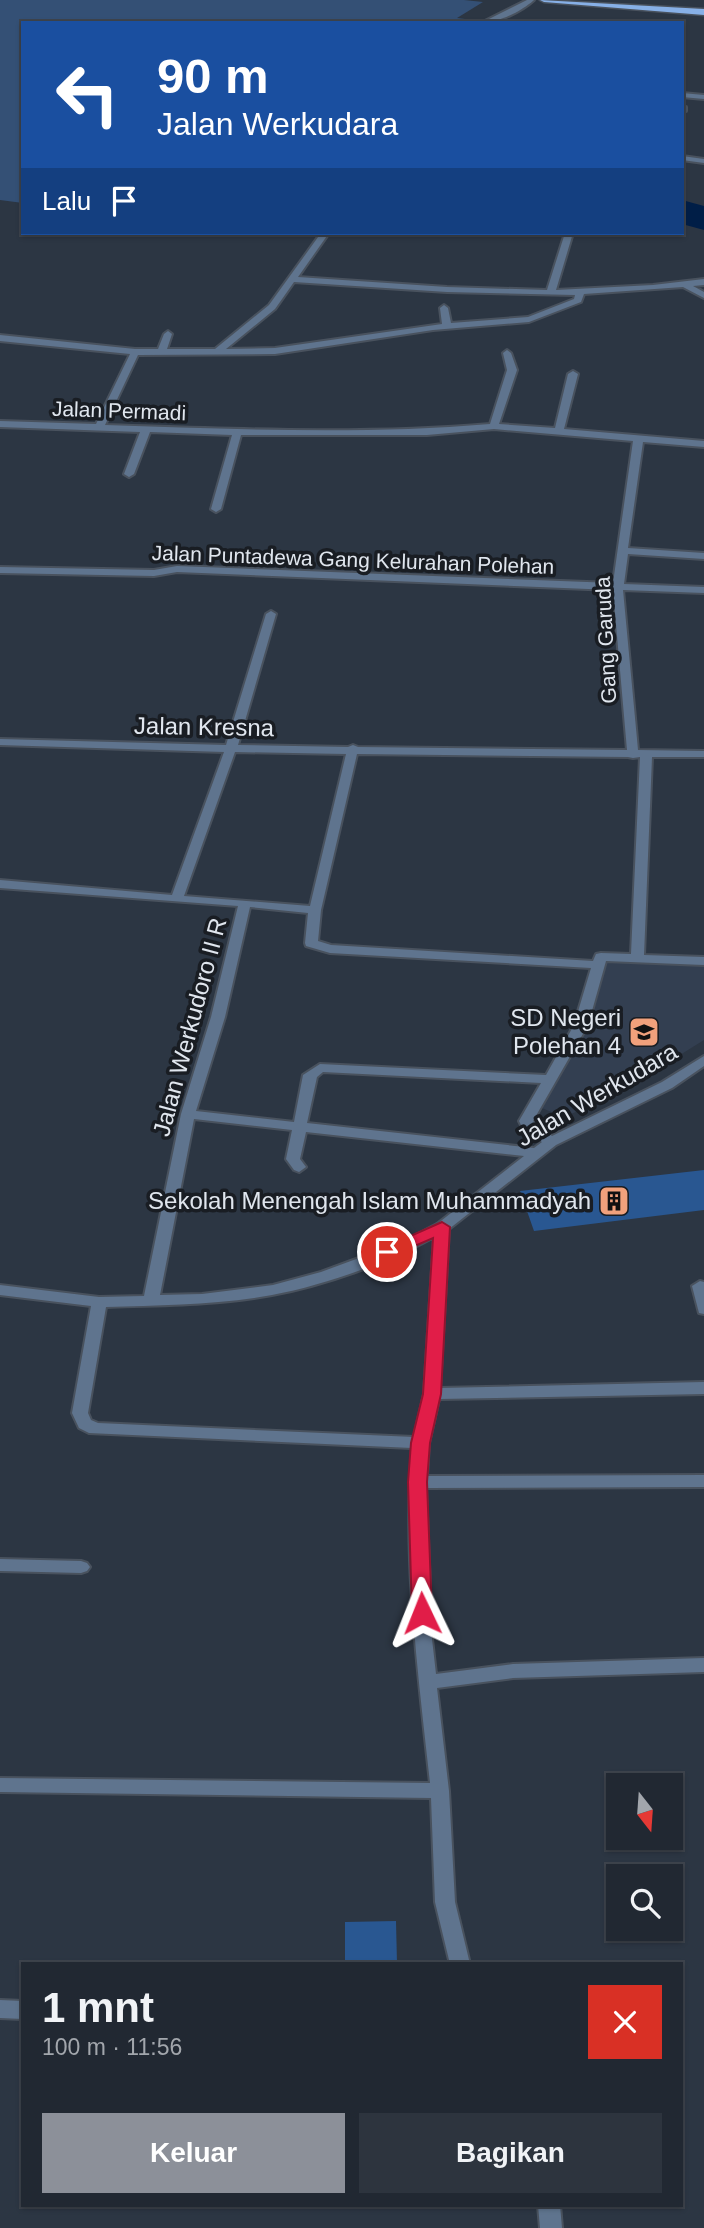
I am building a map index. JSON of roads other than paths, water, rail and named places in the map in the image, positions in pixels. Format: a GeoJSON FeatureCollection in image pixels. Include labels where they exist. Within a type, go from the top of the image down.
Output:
{"type":"FeatureCollection","features":[{"type":"Feature","properties":{"kind":"main road"},"geometry":{"type":"LineString","coordinates":[[546,0],[642,4],[704,12]]}},
{"type":"Feature","properties":{"kind":"street"},"geometry":{"type":"LineString","coordinates":[[488,21],[506,11],[522,8],[531,0]]}},
{"type":"Feature","properties":{"kind":"street"},"geometry":{"type":"LineString","coordinates":[[684,95],[704,97]]}},
{"type":"Feature","properties":{"kind":"street"},"geometry":{"type":"LineString","coordinates":[[684,158],[704,161]]}},
{"type":"Feature","properties":{"kind":"street"},"geometry":{"type":"LineString","coordinates":[[218,351],[272,307],[324,235]]}},
{"type":"Feature","properties":{"kind":"street"},"geometry":{"type":"LineString","coordinates":[[551,292],[568,235]]}},
{"type":"Feature","properties":{"kind":"street"},"geometry":{"type":"LineString","coordinates":[[294,279],[551,292],[704,282]]}},
{"type":"Feature","properties":{"kind":"street"},"geometry":{"type":"LineString","coordinates":[[685,285],[704,295]]}},
{"type":"Feature","properties":{"kind":"street"},"geometry":{"type":"LineString","coordinates":[[0,338],[135,352],[275,351],[447,325],[538,318],[578,300],[580,292]]}},
{"type":"Feature","properties":{"kind":"street"},"geometry":{"type":"LineString","coordinates":[[444,308],[447,325]]}},
{"type":"Feature","properties":{"kind":"street"},"geometry":{"type":"LineString","coordinates":[[161,352],[168,334]]}},
{"type":"Feature","properties":{"kind":"street"},"geometry":{"type":"LineString","coordinates":[[99,427],[135,352]]}},
{"type":"Feature","properties":{"kind":"street"},"geometry":{"type":"LineString","coordinates":[[494,426],[512,370],[507,353]]}},
{"type":"Feature","properties":{"kind":"street"},"geometry":{"type":"LineString","coordinates":[[559,432],[573,374]]}},
{"type":"Feature","properties":{"kind":"street","name":"Jalan Permadi"},"geometry":{"type":"LineString","coordinates":[[0,424],[237,432],[427,432],[494,426],[704,444]]}},
{"type":"Feature","properties":{"kind":"street"},"geometry":{"type":"LineString","coordinates":[[129,474],[146,429]]}},
{"type":"Feature","properties":{"kind":"street"},"geometry":{"type":"LineString","coordinates":[[216,509],[237,432]]}},
{"type":"Feature","properties":{"kind":"street","name":"Gang Garuda"},"geometry":{"type":"LineString","coordinates":[[637,959],[640,754],[618,588],[638,440]]}},
{"type":"Feature","properties":{"kind":"street"},"geometry":{"type":"LineString","coordinates":[[623,551],[704,556]]}},
{"type":"Feature","properties":{"kind":"street","name":"Jalan Puntadewa Gang Kelurahan Polehan"},"geometry":{"type":"LineString","coordinates":[[0,570],[156,573],[177,569],[704,590]]}},
{"type":"Feature","properties":{"kind":"street","name":"Jalan Werkudoro II R"},"geometry":{"type":"LineString","coordinates":[[151,1301],[188,1114],[218,1017],[246,903],[177,899],[230,751],[271,614]]}},
{"type":"Feature","properties":{"kind":"street","name":"Jalan Kresna"},"geometry":{"type":"LineString","coordinates":[[0,742],[230,751],[353,748],[704,754]]}},
{"type":"Feature","properties":{"kind":"street"},"geometry":{"type":"LineString","coordinates":[[353,748],[315,910],[311,943],[330,949],[599,965]]}},
{"type":"Feature","properties":{"kind":"street"},"geometry":{"type":"LineString","coordinates":[[0,884],[177,899]]}},
{"type":"Feature","properties":{"kind":"street"},"geometry":{"type":"LineString","coordinates":[[246,903],[315,910]]}},
{"type":"Feature","properties":{"kind":"street"},"geometry":{"type":"LineString","coordinates":[[551,1142],[528,1126],[526,1121],[581,1025],[601,957],[704,961]]}},
{"type":"Feature","properties":{"kind":"street","name":"Jalan Werkudara"},"geometry":{"type":"LineString","coordinates":[[0,1290],[99,1301],[202,1299],[273,1290],[326,1276],[410,1244],[442,1227],[551,1142],[667,1085],[704,1060]]}},
{"type":"Feature","properties":{"kind":"street"},"geometry":{"type":"LineString","coordinates":[[299,1167],[293,1159],[299,1125],[310,1075],[320,1068],[549,1079]]}},
{"type":"Feature","properties":{"kind":"street"},"geometry":{"type":"LineString","coordinates":[[188,1114],[535,1153]]}},
{"type":"Feature","properties":{"kind":"street"},"geometry":{"type":"LineString","coordinates":[[442,1227],[432,1394],[421,1443],[418,1482],[426,1682],[440,1791],[445,1902],[460,1962]]}},
{"type":"Feature","properties":{"kind":"street"},"geometry":{"type":"LineString","coordinates":[[700,1286],[704,1309]]}},
{"type":"Feature","properties":{"kind":"street"},"geometry":{"type":"LineString","coordinates":[[99,1301],[80,1413],[85,1424],[96,1429],[421,1443]]}},
{"type":"Feature","properties":{"kind":"street"},"geometry":{"type":"LineString","coordinates":[[432,1394],[704,1388]]}},
{"type":"Feature","properties":{"kind":"street"},"geometry":{"type":"LineString","coordinates":[[418,1482],[704,1481]]}},
{"type":"Feature","properties":{"kind":"street"},"geometry":{"type":"LineString","coordinates":[[0,1565],[80,1567]]}},
{"type":"Feature","properties":{"kind":"street"},"geometry":{"type":"LineString","coordinates":[[426,1682],[513,1671],[704,1665]]}},
{"type":"Feature","properties":{"kind":"street"},"geometry":{"type":"LineString","coordinates":[[0,1785],[440,1791]]}},
{"type":"Feature","properties":{"kind":"street"},"geometry":{"type":"LineString","coordinates":[[0,2009],[21,2010]]}},
{"type":"Feature","properties":{"kind":"street"},"geometry":{"type":"LineString","coordinates":[[548,2207],[551,2228]]}},
{"type":"Feature","properties":{"kind":"waterway"},"geometry":{"type":"LineString","coordinates":[[684,212],[704,219]]}},
{"type":"Feature","properties":{"kind":"place","name":"SD Negeri Polehan 4"},"geometry":{"type":"Point","coordinates":[644,1032]}},
{"type":"Feature","properties":{"kind":"place","name":"Sekolah Menengah Islam Muhammadyah"},"geometry":{"type":"Point","coordinates":[614,1201]}}]}
